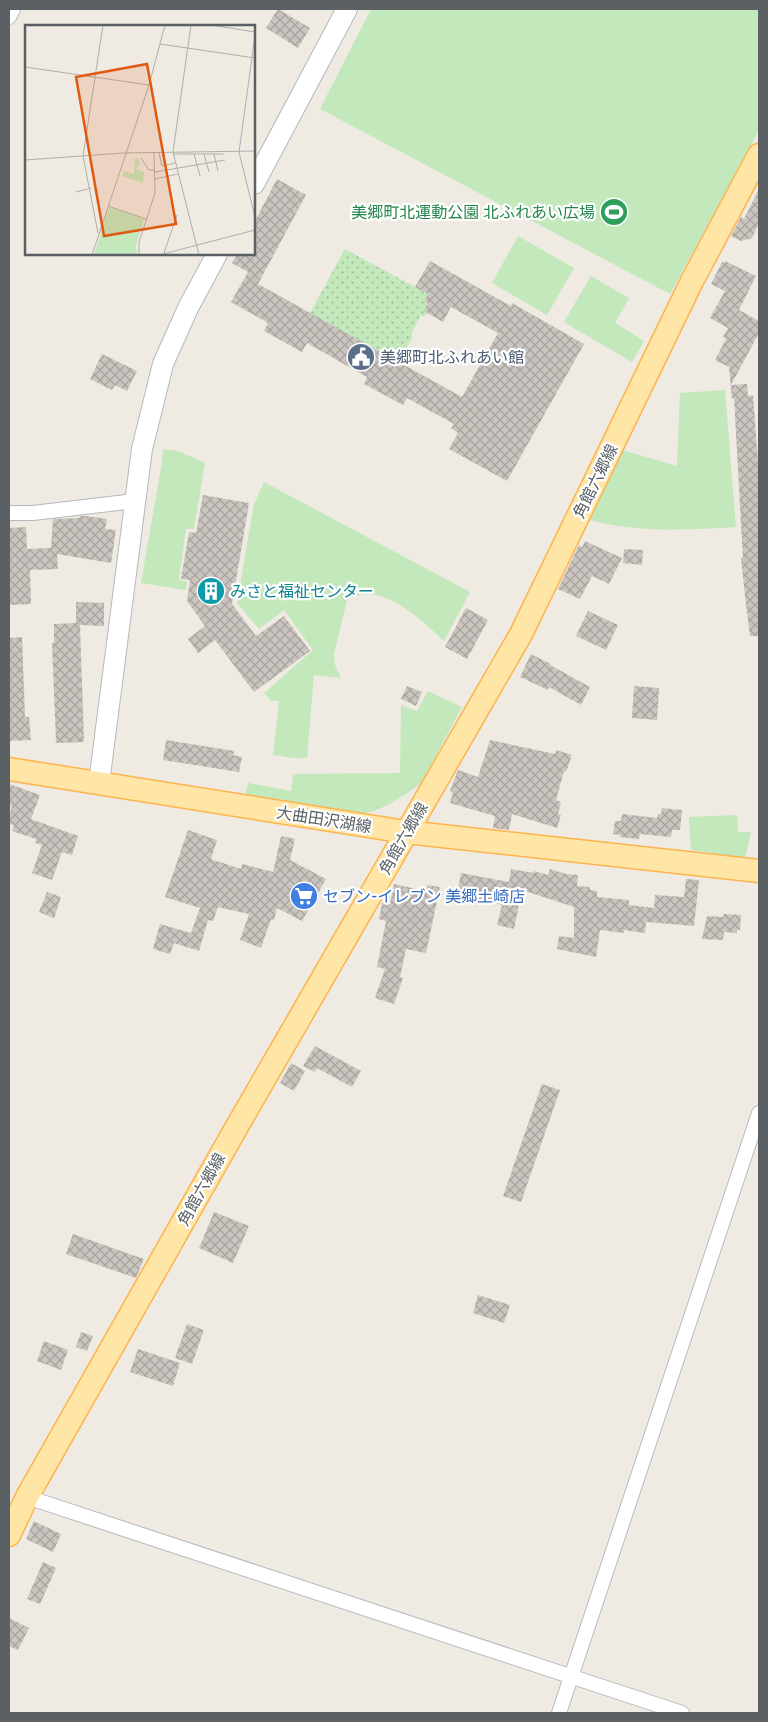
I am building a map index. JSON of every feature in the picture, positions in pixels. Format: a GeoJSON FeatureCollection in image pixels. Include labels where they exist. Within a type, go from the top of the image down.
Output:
{"type":"FeatureCollection","features":[{"type":"Feature","properties":{"kind":"main road","name":"角館六郷線"},"geometry":{"type":"LineString","coordinates":[[9,1535],[27,1497],[236,1128],[521,634],[692,281],[759,154]]}},
{"type":"Feature","properties":{"kind":"main road","name":"大曲田沢湖線"},"geometry":{"type":"LineString","coordinates":[[9,769],[406,832],[759,871]]}},
{"type":"Feature","properties":{"kind":"street"},"geometry":{"type":"LineString","coordinates":[[9,17],[13,9]]}},
{"type":"Feature","properties":{"kind":"street"},"geometry":{"type":"LineString","coordinates":[[255,182],[348,9]]}},
{"type":"Feature","properties":{"kind":"street"},"geometry":{"type":"LineString","coordinates":[[99,783],[142,449],[163,364],[188,308],[216,255]]}},
{"type":"Feature","properties":{"kind":"street"},"geometry":{"type":"LineString","coordinates":[[9,513],[33,513],[135,501]]}},
{"type":"Feature","properties":{"kind":"street"},"geometry":{"type":"LineString","coordinates":[[559,1713],[759,1112]]}},
{"type":"Feature","properties":{"kind":"street"},"geometry":{"type":"LineString","coordinates":[[27,1497],[682,1713]]}},
{"type":"Feature","properties":{"kind":"green space","name":"美郷町北運動公園 北ふれあい広場"},"geometry":{"type":"Polygon","coordinates":[[[371,9],[759,9],[759,130],[670,294],[320,109],[371,9]]]}},
{"type":"Feature","properties":{"kind":"green space"},"geometry":{"type":"Polygon","coordinates":[[[518,236],[574,268],[547,315],[492,283],[518,236]]]}},
{"type":"Feature","properties":{"kind":"green space"},"geometry":{"type":"Polygon","coordinates":[[[345,249],[428,294],[424,301],[431,305],[424,317],[421,315],[411,334],[413,336],[398,362],[310,313],[345,249]]]}},
{"type":"Feature","properties":{"kind":"green space"},"geometry":{"type":"Polygon","coordinates":[[[591,276],[629,298],[615,323],[644,341],[632,362],[564,322],[591,276]]]}},
{"type":"Feature","properties":{"kind":"green space"},"geometry":{"type":"Polygon","coordinates":[[[725,390],[736,527],[661,529],[623,527],[586,519],[619,449],[677,466],[680,393],[725,390]]]}},
{"type":"Feature","properties":{"kind":"green space"},"geometry":{"type":"Polygon","coordinates":[[[163,449],[178,451],[205,463],[194,529],[186,529],[179,580],[187,582],[186,590],[141,583],[163,449]]]}},
{"type":"Feature","properties":{"kind":"green space"},"geometry":{"type":"Polygon","coordinates":[[[264,482],[470,592],[444,641],[412,613],[386,598],[360,595],[347,600],[334,654],[335,665],[341,678],[314,675],[307,758],[273,755],[279,701],[271,701],[264,693],[313,650],[284,610],[259,629],[237,603],[254,504],[264,482]]]}},
{"type":"Feature","properties":{"kind":"green space"},"geometry":{"type":"Polygon","coordinates":[[[428,691],[462,707],[422,782],[392,802],[359,815],[245,796],[248,783],[291,791],[293,774],[400,773],[401,705],[417,711],[428,691]]]}},
{"type":"Feature","properties":{"kind":"green space"},"geometry":{"type":"Polygon","coordinates":[[[737,815],[738,832],[751,832],[745,858],[691,850],[689,817],[737,815]]]}},
{"type":"Feature","properties":{"kind":"building"},"geometry":{"type":"Polygon","coordinates":[[[278,9],[310,28],[298,48],[266,28],[278,9]]]}},
{"type":"Feature","properties":{"kind":"building"},"geometry":{"type":"Polygon","coordinates":[[[277,179],[306,195],[258,284],[462,397],[498,333],[451,307],[443,322],[424,311],[428,303],[424,301],[428,294],[415,287],[430,261],[511,306],[512,303],[584,344],[507,481],[449,449],[458,433],[451,428],[454,424],[407,398],[403,405],[364,384],[367,377],[307,343],[302,352],[264,331],[268,323],[231,302],[248,272],[232,263],[236,255],[255,255],[255,221],[277,179]]]}},
{"type":"Feature","properties":{"kind":"building"},"geometry":{"type":"Polygon","coordinates":[[[759,189],[759,223],[752,238],[741,241],[731,236],[741,217],[744,219],[759,189]]]}},
{"type":"Feature","properties":{"kind":"building"},"geometry":{"type":"Polygon","coordinates":[[[725,261],[756,276],[739,310],[759,321],[759,333],[731,385],[747,384],[748,396],[753,395],[759,462],[759,636],[750,636],[741,558],[743,558],[734,398],[732,399],[729,367],[715,360],[726,339],[723,337],[728,328],[710,318],[725,291],[711,284],[722,262],[724,263],[725,261]]]}},
{"type":"Feature","properties":{"kind":"building"},"geometry":{"type":"Polygon","coordinates":[[[102,354],[137,371],[127,391],[115,385],[112,390],[90,379],[102,354]]]}},
{"type":"Feature","properties":{"kind":"building","name":"みさと福祉センター"},"geometry":{"type":"Polygon","coordinates":[[[203,495],[249,503],[232,604],[256,636],[284,616],[310,651],[254,692],[215,640],[198,653],[188,639],[205,626],[187,601],[190,580],[181,579],[189,532],[196,533],[203,495]]]}},
{"type":"Feature","properties":{"kind":"building"},"geometry":{"type":"Polygon","coordinates":[[[80,516],[107,519],[105,529],[116,530],[111,563],[57,554],[58,569],[30,570],[31,604],[9,605],[9,528],[26,527],[27,549],[51,548],[53,519],[79,518],[80,516]]]}},
{"type":"Feature","properties":{"kind":"building"},"geometry":{"type":"Polygon","coordinates":[[[585,541],[622,558],[609,584],[592,576],[580,599],[558,589],[579,545],[582,547],[585,541]]]}},
{"type":"Feature","properties":{"kind":"building"},"geometry":{"type":"Polygon","coordinates":[[[624,549],[643,550],[642,565],[623,563],[624,549]]]}},
{"type":"Feature","properties":{"kind":"building"},"geometry":{"type":"Polygon","coordinates":[[[76,602],[104,603],[104,626],[80,625],[84,742],[56,743],[52,643],[54,643],[54,624],[76,623],[76,602]]]}},
{"type":"Feature","properties":{"kind":"building"},"geometry":{"type":"Polygon","coordinates":[[[466,608],[488,620],[467,659],[445,647],[466,608]]]}},
{"type":"Feature","properties":{"kind":"building"},"geometry":{"type":"Polygon","coordinates":[[[588,611],[618,625],[606,650],[576,636],[588,611]]]}},
{"type":"Feature","properties":{"kind":"building"},"geometry":{"type":"Polygon","coordinates":[[[22,637],[25,717],[29,717],[31,740],[9,741],[9,638],[22,637]]]}},
{"type":"Feature","properties":{"kind":"building"},"geometry":{"type":"Polygon","coordinates":[[[531,654],[590,687],[581,705],[549,687],[548,690],[520,677],[531,654]]]}},
{"type":"Feature","properties":{"kind":"building"},"geometry":{"type":"Polygon","coordinates":[[[407,686],[422,692],[416,706],[401,699],[407,686]]]}},
{"type":"Feature","properties":{"kind":"building"},"geometry":{"type":"Polygon","coordinates":[[[634,686],[659,688],[657,720],[632,718],[634,686]]]}},
{"type":"Feature","properties":{"kind":"building"},"geometry":{"type":"Polygon","coordinates":[[[166,740],[234,751],[233,755],[242,757],[239,772],[163,760],[166,740]]]}},
{"type":"Feature","properties":{"kind":"building"},"geometry":{"type":"Polygon","coordinates":[[[490,740],[555,754],[556,750],[572,755],[566,772],[564,771],[556,800],[561,802],[558,814],[561,815],[557,828],[512,814],[509,830],[493,828],[495,816],[450,803],[453,792],[450,791],[458,770],[478,777],[490,740]]]}},
{"type":"Feature","properties":{"kind":"building"},"geometry":{"type":"Polygon","coordinates":[[[9,784],[40,795],[31,819],[78,836],[72,855],[62,852],[52,880],[32,873],[42,845],[35,843],[36,839],[12,831],[14,825],[9,824],[12,806],[9,805],[9,784]]]}},
{"type":"Feature","properties":{"kind":"building"},"geometry":{"type":"Polygon","coordinates":[[[662,808],[682,810],[680,830],[672,830],[671,837],[640,834],[639,839],[620,837],[620,835],[613,834],[615,821],[621,821],[622,814],[657,818],[658,814],[661,814],[662,808]]]}},
{"type":"Feature","properties":{"kind":"building"},"geometry":{"type":"Polygon","coordinates":[[[188,830],[217,840],[211,859],[241,869],[242,864],[273,872],[281,836],[295,839],[290,860],[326,879],[302,921],[277,908],[274,920],[271,919],[261,948],[240,940],[249,914],[218,907],[213,921],[208,920],[199,951],[174,943],[170,954],[153,949],[160,924],[191,933],[200,908],[165,897],[188,830]]]}},
{"type":"Feature","properties":{"kind":"building"},"geometry":{"type":"Polygon","coordinates":[[[511,869],[534,873],[534,871],[548,875],[550,869],[566,874],[578,875],[577,886],[590,887],[590,890],[597,891],[597,897],[629,900],[629,905],[654,908],[655,895],[684,897],[686,879],[699,880],[694,926],[646,922],[645,933],[624,930],[624,933],[600,930],[596,957],[557,949],[559,936],[574,938],[574,907],[522,890],[514,929],[497,925],[502,905],[457,896],[461,873],[509,882],[511,869]]]}},
{"type":"Feature","properties":{"kind":"building"},"geometry":{"type":"Polygon","coordinates":[[[394,884],[426,891],[428,885],[440,887],[426,953],[406,949],[400,977],[403,978],[394,1004],[375,998],[385,969],[377,967],[386,921],[379,919],[382,903],[390,904],[394,884]]]}},
{"type":"Feature","properties":{"kind":"building"},"geometry":{"type":"Polygon","coordinates":[[[47,892],[61,897],[54,918],[39,912],[47,892]]]}},
{"type":"Feature","properties":{"kind":"building"},"geometry":{"type":"Polygon","coordinates":[[[724,914],[741,915],[740,930],[737,930],[737,933],[724,932],[723,940],[702,939],[707,916],[723,917],[724,914]]]}},
{"type":"Feature","properties":{"kind":"building"},"geometry":{"type":"Polygon","coordinates":[[[315,1046],[361,1071],[352,1087],[317,1068],[315,1072],[303,1066],[315,1046]]]}},
{"type":"Feature","properties":{"kind":"building"},"geometry":{"type":"Polygon","coordinates":[[[291,1063],[305,1071],[294,1091],[280,1083],[291,1063]]]}},
{"type":"Feature","properties":{"kind":"building"},"geometry":{"type":"Polygon","coordinates":[[[542,1084],[560,1090],[521,1202],[503,1196],[542,1084]]]}},
{"type":"Feature","properties":{"kind":"building"},"geometry":{"type":"Polygon","coordinates":[[[214,1212],[249,1226],[233,1263],[199,1248],[214,1212]]]}},
{"type":"Feature","properties":{"kind":"building"},"geometry":{"type":"Polygon","coordinates":[[[73,1234],[144,1259],[136,1278],[66,1254],[73,1234]]]}},
{"type":"Feature","properties":{"kind":"building"},"geometry":{"type":"Polygon","coordinates":[[[478,1295],[510,1305],[504,1323],[473,1313],[478,1295]]]}},
{"type":"Feature","properties":{"kind":"building"},"geometry":{"type":"Polygon","coordinates":[[[187,1324],[204,1330],[192,1364],[175,1358],[187,1324]]]}},
{"type":"Feature","properties":{"kind":"building"},"geometry":{"type":"Polygon","coordinates":[[[81,1332],[93,1336],[87,1351],[76,1347],[81,1332]]]}},
{"type":"Feature","properties":{"kind":"building"},"geometry":{"type":"Polygon","coordinates":[[[44,1341],[68,1350],[61,1370],[37,1361],[44,1341]]]}},
{"type":"Feature","properties":{"kind":"building"},"geometry":{"type":"Polygon","coordinates":[[[138,1349],[180,1363],[173,1386],[130,1372],[138,1349]]]}},
{"type":"Feature","properties":{"kind":"building"},"geometry":{"type":"Polygon","coordinates":[[[34,1521],[61,1534],[53,1552],[26,1539],[34,1521]]]}},
{"type":"Feature","properties":{"kind":"building"},"geometry":{"type":"Polygon","coordinates":[[[43,1562],[56,1568],[40,1604],[27,1599],[43,1562]]]}},
{"type":"Feature","properties":{"kind":"building"},"geometry":{"type":"Polygon","coordinates":[[[9,1618],[29,1628],[18,1650],[9,1646],[9,1618]]]}},
{"type":"Feature","properties":{"kind":"place","name":"美郷町北運動公園 北ふれあい広場"},"geometry":{"type":"Point","coordinates":[614,212]}},
{"type":"Feature","properties":{"kind":"place","name":"美郷町北ふれあい館"},"geometry":{"type":"Point","coordinates":[361,357]}},
{"type":"Feature","properties":{"kind":"place","name":"みさと福祉センター"},"geometry":{"type":"Point","coordinates":[211,591]}},
{"type":"Feature","properties":{"kind":"place","name":"セブン-イレブン 美郷土崎店"},"geometry":{"type":"Point","coordinates":[304,896]}}]}
